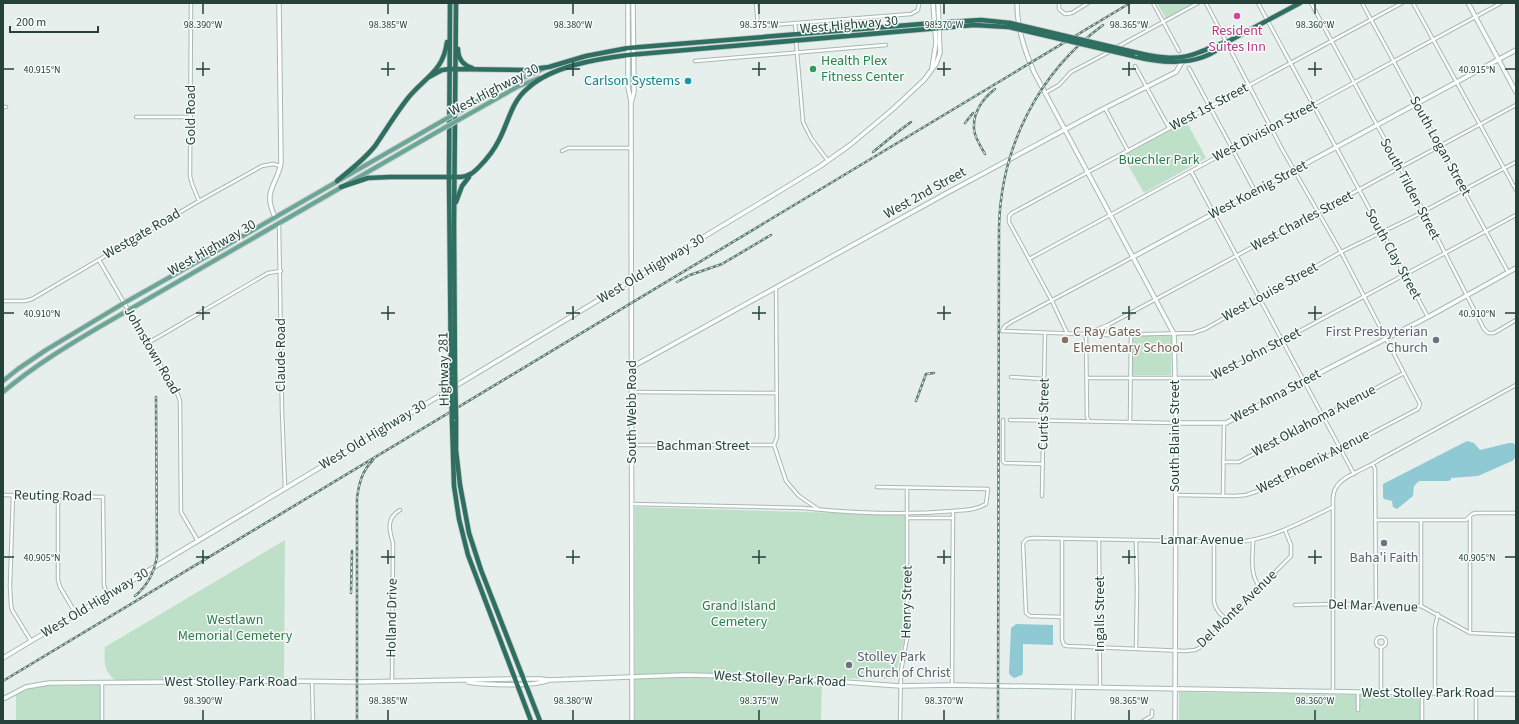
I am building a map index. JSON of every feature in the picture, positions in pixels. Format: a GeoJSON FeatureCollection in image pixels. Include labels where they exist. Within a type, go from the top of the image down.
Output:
{"type":"FeatureCollection","features":[{"type":"Feature","properties":{"kind":"highway","name":"Highway 281"},"geometry":{"type":"LineString","coordinates":[[450,3],[454,178],[453,376]]}},
{"type":"Feature","properties":{"kind":"highway","name":"Highway 281"},"geometry":{"type":"LineString","coordinates":[[456,3],[452,70],[449,178],[454,486],[462,535],[474,573],[531,721]]}},
{"type":"Feature","properties":{"kind":"highway"},"geometry":{"type":"LineString","coordinates":[[1182,60],[1218,44],[1227,42],[1300,3]]}},
{"type":"Feature","properties":{"kind":"highway","name":"West Highway 30"},"geometry":{"type":"LineString","coordinates":[[549,67],[586,56],[628,48],[981,20],[1162,58],[1182,60]]}},
{"type":"Feature","properties":{"kind":"highway"},"geometry":{"type":"LineString","coordinates":[[429,77],[439,66],[445,56],[450,22]]}},
{"type":"Feature","properties":{"kind":"highway"},"geometry":{"type":"LineString","coordinates":[[456,23],[458,52],[461,61],[467,67],[484,70]]}},
{"type":"Feature","properties":{"kind":"highway","name":"West Highway 30"},"geometry":{"type":"LineString","coordinates":[[543,76],[572,66],[634,54],[982,25],[1009,25],[1162,63],[1182,60]]}},
{"type":"Feature","properties":{"kind":"highway"},"geometry":{"type":"LineString","coordinates":[[337,182],[360,162],[374,146],[408,98],[421,83],[429,77],[442,70],[524,70],[549,67]]}},
{"type":"Feature","properties":{"kind":"highway"},"geometry":{"type":"LineString","coordinates":[[454,215],[459,191],[465,180],[492,153],[499,140],[511,108],[516,100],[527,88],[543,76]]}},
{"type":"Feature","properties":{"kind":"highway"},"geometry":{"type":"LineString","coordinates":[[341,187],[368,178],[454,178],[471,175]]}},
{"type":"Feature","properties":{"kind":"highway","name":"Highway 281"},"geometry":{"type":"LineString","coordinates":[[454,420],[462,502],[469,533],[481,570],[540,721]]}},
{"type":"Feature","properties":{"kind":"main road","name":"West Highway 30"},"geometry":{"type":"LineString","coordinates":[[3,381],[46,350],[124,303],[504,86],[549,67]]}},
{"type":"Feature","properties":{"kind":"main road","name":"West Highway 30"},"geometry":{"type":"LineString","coordinates":[[3,392],[50,356],[128,310],[444,128],[517,87],[543,76]]}},
{"type":"Feature","properties":{"kind":"main road"},"geometry":{"type":"LineString","coordinates":[[279,222],[281,213]]}},
{"type":"Feature","properties":{"kind":"main road"},"geometry":{"type":"LineString","coordinates":[[271,227],[275,217]]}},
{"type":"Feature","properties":{"kind":"street","name":"Gold Road"},"geometry":{"type":"LineString","coordinates":[[191,3],[190,176],[199,201]]}},
{"type":"Feature","properties":{"kind":"street"},"geometry":{"type":"LineString","coordinates":[[275,217],[270,204],[270,193],[280,172],[279,3]]}},
{"type":"Feature","properties":{"kind":"street","name":"South Webb Road"},"geometry":{"type":"LineString","coordinates":[[628,3],[628,92],[631,103],[632,148],[632,721]]}},
{"type":"Feature","properties":{"kind":"street","name":"South Webb Road"},"geometry":{"type":"LineString","coordinates":[[631,103],[634,92],[634,3]]}},
{"type":"Feature","properties":{"kind":"street"},"geometry":{"type":"LineString","coordinates":[[756,3],[758,26],[911,14],[918,10],[919,3]]}},
{"type":"Feature","properties":{"kind":"street","name":"West Old Highway 30"},"geometry":{"type":"LineString","coordinates":[[933,3],[937,23]]}},
{"type":"Feature","properties":{"kind":"street","name":"West Old Highway 30"},"geometry":{"type":"LineString","coordinates":[[3,658],[828,161],[850,145],[893,109],[924,80],[932,68],[936,46],[938,3]]}},
{"type":"Feature","properties":{"kind":"street","name":"South Blaine Street"},"geometry":{"type":"LineString","coordinates":[[1017,3],[1020,33],[1029,61],[1044,93],[1174,334],[1176,423],[1175,721]]}},
{"type":"Feature","properties":{"kind":"street"},"geometry":{"type":"LineString","coordinates":[[1059,3],[1059,9],[1065,14],[1072,13],[1088,3]]}},
{"type":"Feature","properties":{"kind":"street"},"geometry":{"type":"LineString","coordinates":[[1153,3],[1179,51]]}},
{"type":"Feature","properties":{"kind":"street"},"geometry":{"type":"LineString","coordinates":[[1044,93],[1059,85],[1071,72],[1198,3]]}},
{"type":"Feature","properties":{"kind":"street"},"geometry":{"type":"LineString","coordinates":[[1206,3],[1294,171],[1341,252],[1404,373]]}},
{"type":"Feature","properties":{"kind":"street","name":"South Clay Street"},"geometry":{"type":"LineString","coordinates":[[1258,3],[1381,233],[1428,317]]}},
{"type":"Feature","properties":{"kind":"street","name":"South Tilden Street"},"geometry":{"type":"LineString","coordinates":[[1311,3],[1424,212],[1484,329],[1488,333],[1494,333],[1516,320]]}},
{"type":"Feature","properties":{"kind":"street","name":"South Logan Street"},"geometry":{"type":"LineString","coordinates":[[1362,3],[1508,272]]}},
{"type":"Feature","properties":{"kind":"street","name":"West 1st Street"},"geometry":{"type":"LineString","coordinates":[[1029,259],[1009,222],[1009,216],[1087,172],[1332,42],[1402,3]]}},
{"type":"Feature","properties":{"kind":"street"},"geometry":{"type":"LineString","coordinates":[[1413,3],[1516,190]]}},
{"type":"Feature","properties":{"kind":"street"},"geometry":{"type":"LineString","coordinates":[[1468,3],[1516,92]]}},
{"type":"Feature","properties":{"kind":"street","name":"West Division Street"},"geometry":{"type":"LineString","coordinates":[[1029,259],[1501,3]]}},
{"type":"Feature","properties":{"kind":"street"},"geometry":{"type":"LineString","coordinates":[[795,23],[803,122],[811,138],[828,161]]}},
{"type":"Feature","properties":{"kind":"street"},"geometry":{"type":"LineString","coordinates":[[695,61],[886,45]]}},
{"type":"Feature","properties":{"kind":"street","name":"West Koenig Street"},"geometry":{"type":"LineString","coordinates":[[1002,331],[1005,326],[1013,321],[1294,171],[1516,50]]}},
{"type":"Feature","properties":{"kind":"street","name":"West 2nd Street"},"geometry":{"type":"LineString","coordinates":[[632,367],[1064,130],[1178,71],[1182,60]]}},
{"type":"Feature","properties":{"kind":"street"},"geometry":{"type":"LineString","coordinates":[[1135,66],[1169,128]]}},
{"type":"Feature","properties":{"kind":"street"},"geometry":{"type":"LineString","coordinates":[[1189,68],[1255,192]]}},
{"type":"Feature","properties":{"kind":"street","name":"West Charles Street"},"geometry":{"type":"LineString","coordinates":[[1086,334],[1108,326],[1516,105]]}},
{"type":"Feature","properties":{"kind":"street"},"geometry":{"type":"LineString","coordinates":[[1105,108],[1128,150]]}},
{"type":"Feature","properties":{"kind":"street"},"geometry":{"type":"LineString","coordinates":[[136,117],[191,117]]}},
{"type":"Feature","properties":{"kind":"street"},"geometry":{"type":"LineString","coordinates":[[562,151],[568,148],[632,148]]}},
{"type":"Feature","properties":{"kind":"street","name":"West Louise Street"},"geometry":{"type":"LineString","coordinates":[[1002,331],[1108,335],[1193,333],[1205,329],[1341,252],[1424,212],[1516,162]]}},
{"type":"Feature","properties":{"kind":"street","name":"Westgate Road"},"geometry":{"type":"LineString","coordinates":[[3,301],[25,301],[32,299],[199,201],[262,166],[273,164],[280,166]]}},
{"type":"Feature","properties":{"kind":"street"},"geometry":{"type":"LineString","coordinates":[[1191,171],[1354,474]]}},
{"type":"Feature","properties":{"kind":"street","name":"West John Street"},"geometry":{"type":"LineString","coordinates":[[1087,378],[1212,378],[1405,276],[1516,215]]}},
{"type":"Feature","properties":{"kind":"street","name":"Claude Road"},"geometry":{"type":"LineString","coordinates":[[279,222],[281,271],[282,411],[285,488]]}},
{"type":"Feature","properties":{"kind":"street"},"geometry":{"type":"LineString","coordinates":[[1029,259],[1068,334]]}},
{"type":"Feature","properties":{"kind":"street","name":"Johnstown Road"},"geometry":{"type":"LineString","coordinates":[[98,260],[148,343],[180,401],[181,512],[198,541]]}},
{"type":"Feature","properties":{"kind":"street","name":"West Anna Street"},"geometry":{"type":"LineString","coordinates":[[1010,420],[1224,423],[1428,317],[1516,268]]}},
{"type":"Feature","properties":{"kind":"street"},"geometry":{"type":"LineString","coordinates":[[148,343],[268,273],[281,271]]}},
{"type":"Feature","properties":{"kind":"street"},"geometry":{"type":"LineString","coordinates":[[776,287],[778,393],[777,437],[774,445],[786,481],[799,496],[819,510]]}},
{"type":"Feature","properties":{"kind":"street"},"geometry":{"type":"LineString","coordinates":[[1108,326],[1108,335]]}},
{"type":"Feature","properties":{"kind":"street","name":"Curtis Street"},"geometry":{"type":"LineString","coordinates":[[1042,496],[1045,333]]}},
{"type":"Feature","properties":{"kind":"street"},"geometry":{"type":"LineString","coordinates":[[1086,334],[1089,422]]}},
{"type":"Feature","properties":{"kind":"street"},"geometry":{"type":"LineString","coordinates":[[1130,422],[1131,334]]}},
{"type":"Feature","properties":{"kind":"street","name":"West Phoenix Avenue"},"geometry":{"type":"LineString","coordinates":[[1175,495],[1246,495],[1258,491],[1418,409],[1420,405],[1418,398],[1404,373]]}},
{"type":"Feature","properties":{"kind":"street","name":"West Oklahoma Avenue"},"geometry":{"type":"LineString","coordinates":[[1223,462],[1239,462],[1404,373]]}},
{"type":"Feature","properties":{"kind":"street"},"geometry":{"type":"LineString","coordinates":[[1011,377],[1044,379]]}},
{"type":"Feature","properties":{"kind":"street"},"geometry":{"type":"LineString","coordinates":[[1333,692],[1333,494],[1336,486],[1344,479],[1516,385]]}},
{"type":"Feature","properties":{"kind":"street"},"geometry":{"type":"LineString","coordinates":[[632,392],[778,393]]}},
{"type":"Feature","properties":{"kind":"street"},"geometry":{"type":"LineString","coordinates":[[1003,420],[1003,461],[1007,463],[1043,464]]}},
{"type":"Feature","properties":{"kind":"street"},"geometry":{"type":"LineString","coordinates":[[1223,495],[1224,423]]}},
{"type":"Feature","properties":{"kind":"street","name":"Bachman Street"},"geometry":{"type":"LineString","coordinates":[[632,445],[774,445]]}},
{"type":"Feature","properties":{"kind":"street"},"geometry":{"type":"LineString","coordinates":[[1373,464],[1375,469],[1376,605]]}},
{"type":"Feature","properties":{"kind":"street"},"geometry":{"type":"LineString","coordinates":[[632,504],[908,512],[953,511],[979,508],[986,504],[988,489],[877,487]]}},
{"type":"Feature","properties":{"kind":"street","name":"Henry Street"},"geometry":{"type":"LineString","coordinates":[[900,721],[902,660],[907,638],[907,488]]}},
{"type":"Feature","properties":{"kind":"street","name":"Reuting Road"},"geometry":{"type":"LineString","coordinates":[[3,495],[103,497],[104,585],[108,596]]}},
{"type":"Feature","properties":{"kind":"street"},"geometry":{"type":"LineString","coordinates":[[13,495],[10,586],[11,605],[12,610],[31,642]]}},
{"type":"Feature","properties":{"kind":"street"},"geometry":{"type":"LineString","coordinates":[[58,496],[58,580],[60,587],[76,614]]}},
{"type":"Feature","properties":{"kind":"street","name":"Lamar Avenue"},"geometry":{"type":"LineString","coordinates":[[1062,616],[1030,616],[1026,613],[1024,543],[1028,539],[1062,538],[1239,542],[1253,540],[1285,530],[1333,507]]}},
{"type":"Feature","properties":{"kind":"street","name":"Holland Drive"},"geometry":{"type":"LineString","coordinates":[[392,682],[393,543],[390,530],[390,521],[393,514],[400,510]]}},
{"type":"Feature","properties":{"kind":"street"},"geometry":{"type":"LineString","coordinates":[[952,685],[953,511]]}},
{"type":"Feature","properties":{"kind":"street"},"geometry":{"type":"LineString","coordinates":[[1376,520],[1466,520],[1472,514],[1476,513],[1516,513]]}},
{"type":"Feature","properties":{"kind":"street"},"geometry":{"type":"LineString","coordinates":[[1470,517],[1470,633]]}},
{"type":"Feature","properties":{"kind":"street"},"geometry":{"type":"LineString","coordinates":[[908,518],[953,518]]}},
{"type":"Feature","properties":{"kind":"street"},"geometry":{"type":"LineString","coordinates":[[1421,520],[1421,606]]}},
{"type":"Feature","properties":{"kind":"street","name":"Del Monte Avenue"},"geometry":{"type":"LineString","coordinates":[[1062,616],[1062,637],[1064,645],[1067,646],[1195,650],[1201,647],[1291,556],[1291,545],[1285,530]]}},
{"type":"Feature","properties":{"kind":"street"},"geometry":{"type":"LineString","coordinates":[[1062,538],[1062,616]]}},
{"type":"Feature","properties":{"kind":"street","name":"Ingalls Street"},"geometry":{"type":"LineString","coordinates":[[1099,540],[1100,688]]}},
{"type":"Feature","properties":{"kind":"street"},"geometry":{"type":"LineString","coordinates":[[1136,540],[1136,648]]}},
{"type":"Feature","properties":{"kind":"street"},"geometry":{"type":"LineString","coordinates":[[1253,540],[1253,575],[1256,583],[1260,587]]}},
{"type":"Feature","properties":{"kind":"street"},"geometry":{"type":"LineString","coordinates":[[1214,541],[1215,608],[1228,620]]}},
{"type":"Feature","properties":{"kind":"street","name":"Del Mar Avenue"},"geometry":{"type":"LineString","coordinates":[[1295,605],[1333,604],[1421,606],[1470,633],[1516,635]]}},
{"type":"Feature","properties":{"kind":"street"},"geometry":{"type":"LineString","coordinates":[[1435,693],[1435,627],[1438,614]]}},
{"type":"Feature","properties":{"kind":"street"},"geometry":{"type":"LineString","coordinates":[[1381,693],[1382,647],[1386,645],[1386,642],[1385,639],[1381,637],[1377,639],[1376,642],[1377,646],[1382,647]]}},
{"type":"Feature","properties":{"kind":"street","name":"West Stolley Park Road"},"geometry":{"type":"LineString","coordinates":[[3,699],[38,684],[463,681],[524,681],[541,683],[548,680],[684,675],[776,677],[900,686],[952,685],[1516,694]]}},
{"type":"Feature","properties":{"kind":"street"},"geometry":{"type":"LineString","coordinates":[[312,682],[313,721]]}},
{"type":"Feature","properties":{"kind":"street"},"geometry":{"type":"LineString","coordinates":[[102,683],[102,721]]}},
{"type":"Feature","properties":{"kind":"street"},"geometry":{"type":"LineString","coordinates":[[1073,721],[1074,687]]}},
{"type":"Feature","properties":{"kind":"street"},"geometry":{"type":"LineString","coordinates":[[1358,692],[1358,710]]}},
{"type":"Feature","properties":{"kind":"street"},"geometry":{"type":"LineString","coordinates":[[1422,693],[1422,721]]}},
{"type":"Feature","properties":{"kind":"street"},"geometry":{"type":"LineString","coordinates":[[1476,693],[1476,721]]}},
{"type":"Feature","properties":{"kind":"street"},"geometry":{"type":"LineString","coordinates":[[1143,721],[1152,716],[1152,711]]}},
{"type":"Feature","properties":{"kind":"green space"},"geometry":{"type":"Polygon","coordinates":[[[1157,3],[1195,3],[1166,19],[1157,3]]]}},
{"type":"Feature","properties":{"kind":"green space","name":"Buechler Park"},"geometry":{"type":"Polygon","coordinates":[[[1186,121],[1206,158],[1144,193],[1123,156],[1186,121]]]}},
{"type":"Feature","properties":{"kind":"green space"},"geometry":{"type":"Polygon","coordinates":[[[1132,335],[1172,336],[1171,375],[1132,375],[1132,335]]]}},
{"type":"Feature","properties":{"kind":"green space","name":"Grand Island Cemetery"},"geometry":{"type":"Polygon","coordinates":[[[635,507],[906,515],[905,637],[895,679],[822,678],[821,721],[635,721],[635,507]]]}},
{"type":"Feature","properties":{"kind":"green space","name":"Westlawn Memorial Cemetery"},"geometry":{"type":"Polygon","coordinates":[[[285,540],[284,678],[115,680],[108,673],[105,665],[105,647],[285,540]]]}},
{"type":"Feature","properties":{"kind":"green space"},"geometry":{"type":"Polygon","coordinates":[[[101,685],[101,721],[16,721],[16,695],[33,687],[101,685]]]}},
{"type":"Feature","properties":{"kind":"green space"},"geometry":{"type":"Polygon","coordinates":[[[1179,692],[1420,696],[1420,721],[1179,721],[1179,692]]]}},
{"type":"Feature","properties":{"kind":"water"},"geometry":{"type":"Polygon","coordinates":[[[1467,441],[1474,443],[1480,450],[1513,443],[1516,446],[1516,457],[1512,461],[1478,476],[1451,478],[1451,480],[1448,481],[1419,481],[1414,486],[1413,496],[1397,509],[1393,507],[1392,501],[1384,499],[1383,484],[1467,441]]]}},
{"type":"Feature","properties":{"kind":"water"},"geometry":{"type":"Polygon","coordinates":[[[1016,624],[1053,625],[1053,645],[1023,644],[1023,672],[1022,675],[1014,678],[1009,673],[1011,628],[1016,624]]]}},
{"type":"Feature","properties":{"kind":"railway"},"geometry":{"type":"LineString","coordinates":[[3,681],[1130,3]]}},
{"type":"Feature","properties":{"kind":"railway"},"geometry":{"type":"LineString","coordinates":[[998,721],[999,227],[1001,197],[1007,168],[1027,114],[1042,89],[1060,66],[1080,44],[1103,25]]}},
{"type":"Feature","properties":{"kind":"railway"},"geometry":{"type":"LineString","coordinates":[[985,154],[976,137],[974,121],[978,108],[995,89]]}},
{"type":"Feature","properties":{"kind":"railway"},"geometry":{"type":"LineString","coordinates":[[965,123],[973,113]]}},
{"type":"Feature","properties":{"kind":"railway"},"geometry":{"type":"LineString","coordinates":[[873,152],[911,122]]}},
{"type":"Feature","properties":{"kind":"railway"},"geometry":{"type":"LineString","coordinates":[[677,282],[690,275],[722,264],[771,235]]}},
{"type":"Feature","properties":{"kind":"railway"},"geometry":{"type":"LineString","coordinates":[[916,401],[926,374],[934,373]]}},
{"type":"Feature","properties":{"kind":"railway"},"geometry":{"type":"LineString","coordinates":[[135,596],[144,588],[150,578],[157,556],[156,397]]}},
{"type":"Feature","properties":{"kind":"railway"},"geometry":{"type":"LineString","coordinates":[[357,721],[357,498],[359,487],[366,468],[373,460]]}},
{"type":"Feature","properties":{"kind":"railway"},"geometry":{"type":"LineString","coordinates":[[351,593],[352,551]]}},
{"type":"Feature","properties":{"kind":"place","name":"Resident Suites Inn"},"geometry":{"type":"Point","coordinates":[1237,16]}},
{"type":"Feature","properties":{"kind":"place","name":"Health Plex Fitness Center"},"geometry":{"type":"Point","coordinates":[813,69]}},
{"type":"Feature","properties":{"kind":"place","name":"Carlson Systems"},"geometry":{"type":"Point","coordinates":[688,81]}},
{"type":"Feature","properties":{"kind":"place","name":"C Ray Gates Elementary School"},"geometry":{"type":"Point","coordinates":[1065,340]}},
{"type":"Feature","properties":{"kind":"place","name":"First Presbyterian Church"},"geometry":{"type":"Point","coordinates":[1436,340]}},
{"type":"Feature","properties":{"kind":"place","name":"Baha'i Faith"},"geometry":{"type":"Point","coordinates":[1384,543]}},
{"type":"Feature","properties":{"kind":"place","name":"Stolley Park Church of Christ"},"geometry":{"type":"Point","coordinates":[849,665]}}]}
